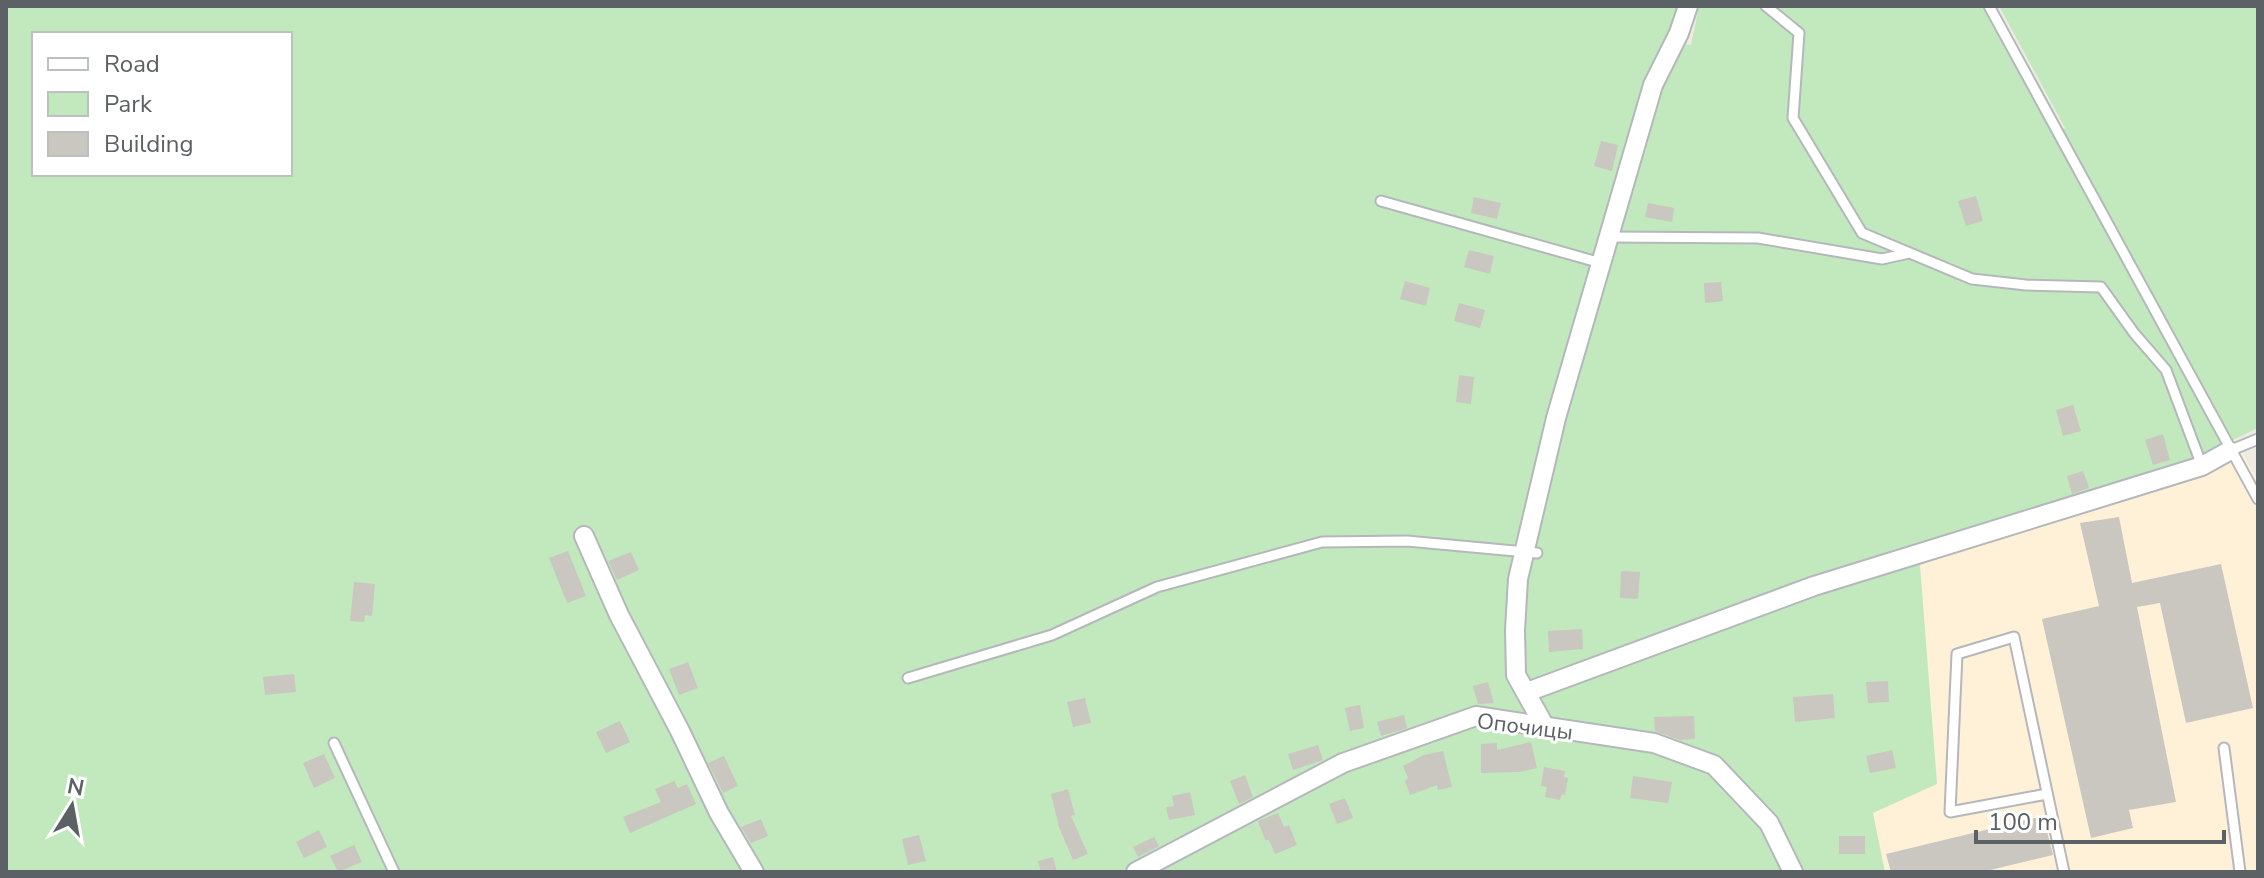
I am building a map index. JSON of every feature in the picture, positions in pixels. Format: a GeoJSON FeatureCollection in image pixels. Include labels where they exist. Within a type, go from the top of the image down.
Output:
{"type":"FeatureCollection","features":[{"type":"Feature","properties":{"kind":"street"},"geometry":{"type":"LineString","coordinates":[[1545,727],[1516,675],[1518,579],[1530,553],[1556,418],[1653,85],[1679,33],[1688,6]]}},
{"type":"Feature","properties":{"kind":"street"},"geometry":{"type":"LineString","coordinates":[[1527,692],[1814,586],[2202,466],[2229,451]]}},
{"type":"Feature","properties":{"kind":"street"},"geometry":{"type":"LineString","coordinates":[[584,536],[619,615],[719,813],[754,872]]}},
{"type":"Feature","properties":{"kind":"street","name":"Опочицы"},"geometry":{"type":"LineString","coordinates":[[1136,872],[1343,763],[1476,716],[1654,743],[1714,765],[1769,823],[1793,872]]}},
{"type":"Feature","properties":{"kind":"lane"},"geometry":{"type":"LineString","coordinates":[[1766,6],[1799,33],[1793,118],[1862,233],[1972,279],[2026,285],[2101,287],[2166,370],[2202,466]]}},
{"type":"Feature","properties":{"kind":"lane"},"geometry":{"type":"LineString","coordinates":[[1989,6],[2229,451],[2258,499]]}},
{"type":"Feature","properties":{"kind":"lane"},"geometry":{"type":"LineString","coordinates":[[1381,201],[1601,263]]}},
{"type":"Feature","properties":{"kind":"lane"},"geometry":{"type":"LineString","coordinates":[[1608,237],[1758,238],[1882,259],[1909,253]]}},
{"type":"Feature","properties":{"kind":"lane"},"geometry":{"type":"LineString","coordinates":[[2229,451],[2258,439]]}},
{"type":"Feature","properties":{"kind":"lane"},"geometry":{"type":"LineString","coordinates":[[908,678],[1052,635],[1157,587],[1322,542],[1407,541],[1530,553]]}},
{"type":"Feature","properties":{"kind":"lane"},"geometry":{"type":"LineString","coordinates":[[2047,794],[1950,812],[1957,654],[2014,637],[2064,872]]}},
{"type":"Feature","properties":{"kind":"lane"},"geometry":{"type":"LineString","coordinates":[[334,743],[394,872]]}},
{"type":"Feature","properties":{"kind":"lane"},"geometry":{"type":"LineString","coordinates":[[2224,748],[2240,872]]}},
{"type":"Feature","properties":{"kind":"shaded area"},"geometry":{"type":"Polygon","coordinates":[[[2235,439],[2258,482],[2258,872],[1885,872],[1872,813],[1937,783],[1919,565],[2199,466],[2235,439]]]}},
{"type":"Feature","properties":{"kind":"green space"},"geometry":{"type":"Polygon","coordinates":[[[6,6],[1683,6],[1668,42],[1691,45],[1699,6],[1982,6],[2051,132],[2065,128],[1999,6],[2258,6],[2258,428],[2235,439],[2199,466],[1920,565],[1937,784],[1873,813],[1885,872],[6,872],[6,6]]]}},
{"type":"Feature","properties":{"kind":"building"},"geometry":{"type":"Polygon","coordinates":[[[1601,141],[1618,145],[1612,171],[1594,166],[1601,141]]]}},
{"type":"Feature","properties":{"kind":"building"},"geometry":{"type":"Polygon","coordinates":[[[1976,196],[1983,221],[1966,226],[1958,201],[1976,196]]]}},
{"type":"Feature","properties":{"kind":"building"},"geometry":{"type":"Polygon","coordinates":[[[1474,197],[1501,203],[1497,219],[1471,213],[1474,197]]]}},
{"type":"Feature","properties":{"kind":"building"},"geometry":{"type":"Polygon","coordinates":[[[1648,203],[1674,208],[1672,222],[1645,217],[1648,203]]]}},
{"type":"Feature","properties":{"kind":"building"},"geometry":{"type":"Polygon","coordinates":[[[1469,250],[1494,256],[1490,274],[1464,267],[1469,250]]]}},
{"type":"Feature","properties":{"kind":"building"},"geometry":{"type":"Polygon","coordinates":[[[1405,281],[1430,288],[1426,306],[1400,299],[1405,281]]]}},
{"type":"Feature","properties":{"kind":"building"},"geometry":{"type":"Polygon","coordinates":[[[1721,282],[1723,301],[1705,303],[1704,283],[1721,282]]]}},
{"type":"Feature","properties":{"kind":"building"},"geometry":{"type":"Polygon","coordinates":[[[1459,303],[1485,310],[1480,328],[1454,321],[1459,303]]]}},
{"type":"Feature","properties":{"kind":"building"},"geometry":{"type":"Polygon","coordinates":[[[1459,375],[1474,377],[1471,404],[1456,402],[1459,375]]]}},
{"type":"Feature","properties":{"kind":"building"},"geometry":{"type":"Polygon","coordinates":[[[2073,405],[2081,431],[2063,436],[2056,410],[2073,405]]]}},
{"type":"Feature","properties":{"kind":"building"},"geometry":{"type":"Polygon","coordinates":[[[2163,434],[2170,460],[2153,465],[2145,440],[2163,434]]]}},
{"type":"Feature","properties":{"kind":"building"},"geometry":{"type":"Polygon","coordinates":[[[2083,471],[2089,488],[2072,494],[2067,476],[2083,471]]]}},
{"type":"Feature","properties":{"kind":"building"},"geometry":{"type":"Polygon","coordinates":[[[2119,517],[2132,583],[2221,564],[2253,708],[2186,723],[2160,603],[2137,607],[2176,802],[2129,810],[2133,828],[2091,838],[2042,619],[2099,606],[2080,523],[2119,517]]]}},
{"type":"Feature","properties":{"kind":"building"},"geometry":{"type":"Polygon","coordinates":[[[568,551],[586,596],[567,603],[549,558],[568,551]]]}},
{"type":"Feature","properties":{"kind":"building"},"geometry":{"type":"Polygon","coordinates":[[[631,552],[639,570],[617,580],[608,561],[631,552]]]}},
{"type":"Feature","properties":{"kind":"building"},"geometry":{"type":"Polygon","coordinates":[[[1621,571],[1640,572],[1638,599],[1620,598],[1621,571]]]}},
{"type":"Feature","properties":{"kind":"building"},"geometry":{"type":"Polygon","coordinates":[[[354,582],[375,584],[372,616],[365,615],[364,622],[350,621],[354,582]]]}},
{"type":"Feature","properties":{"kind":"building"},"geometry":{"type":"Polygon","coordinates":[[[1582,629],[1583,649],[1549,652],[1548,631],[1582,629]]]}},
{"type":"Feature","properties":{"kind":"building"},"geometry":{"type":"Polygon","coordinates":[[[688,662],[698,688],[679,695],[669,669],[688,662]]]}},
{"type":"Feature","properties":{"kind":"building"},"geometry":{"type":"Polygon","coordinates":[[[294,674],[296,692],[265,695],[263,677],[294,674]]]}},
{"type":"Feature","properties":{"kind":"building"},"geometry":{"type":"Polygon","coordinates":[[[1888,681],[1889,702],[1868,703],[1866,682],[1888,681]]]}},
{"type":"Feature","properties":{"kind":"building"},"geometry":{"type":"Polygon","coordinates":[[[1488,682],[1494,703],[1478,704],[1473,686],[1488,682]]]}},
{"type":"Feature","properties":{"kind":"building"},"geometry":{"type":"Polygon","coordinates":[[[1833,694],[1835,718],[1795,722],[1793,697],[1833,694]]]}},
{"type":"Feature","properties":{"kind":"building"},"geometry":{"type":"Polygon","coordinates":[[[1085,698],[1091,723],[1073,727],[1067,702],[1085,698]]]}},
{"type":"Feature","properties":{"kind":"building"},"geometry":{"type":"Polygon","coordinates":[[[1360,705],[1364,728],[1350,731],[1345,708],[1360,705]]]}},
{"type":"Feature","properties":{"kind":"building"},"geometry":{"type":"Polygon","coordinates":[[[1404,715],[1407,728],[1381,736],[1377,722],[1404,715]]]}},
{"type":"Feature","properties":{"kind":"building"},"geometry":{"type":"Polygon","coordinates":[[[1694,716],[1695,739],[1680,740],[1655,731],[1654,717],[1694,716]]]}},
{"type":"Feature","properties":{"kind":"building"},"geometry":{"type":"Polygon","coordinates":[[[620,721],[630,742],[606,753],[596,732],[620,721]]]}},
{"type":"Feature","properties":{"kind":"building"},"geometry":{"type":"Polygon","coordinates":[[[1531,742],[1537,768],[1481,773],[1481,744],[1497,743],[1497,750],[1531,742]]]}},
{"type":"Feature","properties":{"kind":"building"},"geometry":{"type":"Polygon","coordinates":[[[1318,745],[1323,760],[1293,770],[1288,754],[1318,745]]]}},
{"type":"Feature","properties":{"kind":"building"},"geometry":{"type":"Polygon","coordinates":[[[1892,750],[1896,768],[1870,773],[1866,756],[1892,750]]]}},
{"type":"Feature","properties":{"kind":"building"},"geometry":{"type":"Polygon","coordinates":[[[1443,751],[1452,787],[1438,790],[1437,785],[1410,795],[1403,766],[1424,755],[1443,751]]]}},
{"type":"Feature","properties":{"kind":"building"},"geometry":{"type":"Polygon","coordinates":[[[324,754],[335,778],[314,788],[303,763],[324,754]]]}},
{"type":"Feature","properties":{"kind":"building"},"geometry":{"type":"Polygon","coordinates":[[[724,756],[738,786],[723,793],[708,763],[724,756]]]}},
{"type":"Feature","properties":{"kind":"building"},"geometry":{"type":"Polygon","coordinates":[[[1544,767],[1565,771],[1564,777],[1568,778],[1565,795],[1562,794],[1560,800],[1545,797],[1547,787],[1541,786],[1544,767]]]}},
{"type":"Feature","properties":{"kind":"building"},"geometry":{"type":"Polygon","coordinates":[[[1245,775],[1253,797],[1239,804],[1230,781],[1245,775]]]}},
{"type":"Feature","properties":{"kind":"building"},"geometry":{"type":"Polygon","coordinates":[[[1633,776],[1672,782],[1668,803],[1630,798],[1633,776]]]}},
{"type":"Feature","properties":{"kind":"building"},"geometry":{"type":"Polygon","coordinates":[[[674,781],[678,788],[687,784],[696,804],[630,833],[623,817],[661,802],[655,789],[674,781]]]}},
{"type":"Feature","properties":{"kind":"building"},"geometry":{"type":"Polygon","coordinates":[[[1068,789],[1075,815],[1071,816],[1088,854],[1073,860],[1059,827],[1051,794],[1068,789]]]}},
{"type":"Feature","properties":{"kind":"building"},"geometry":{"type":"Polygon","coordinates":[[[1190,792],[1195,815],[1169,820],[1166,807],[1174,806],[1172,796],[1190,792]]]}},
{"type":"Feature","properties":{"kind":"building"},"geometry":{"type":"Polygon","coordinates":[[[1345,798],[1353,818],[1337,824],[1329,804],[1345,798]]]}},
{"type":"Feature","properties":{"kind":"building"},"geometry":{"type":"Polygon","coordinates":[[[1278,813],[1284,827],[1289,825],[1297,845],[1275,854],[1269,840],[1265,840],[1258,821],[1278,813]]]}},
{"type":"Feature","properties":{"kind":"building"},"geometry":{"type":"Polygon","coordinates":[[[2043,816],[2053,855],[1982,872],[1891,872],[1886,854],[2043,816]]]}},
{"type":"Feature","properties":{"kind":"building"},"geometry":{"type":"Polygon","coordinates":[[[761,819],[768,836],[751,843],[741,827],[761,819]]]}},
{"type":"Feature","properties":{"kind":"building"},"geometry":{"type":"Polygon","coordinates":[[[319,830],[327,847],[304,858],[296,842],[319,830]]]}},
{"type":"Feature","properties":{"kind":"building"},"geometry":{"type":"Polygon","coordinates":[[[919,835],[926,861],[908,865],[902,839],[919,835]]]}},
{"type":"Feature","properties":{"kind":"building"},"geometry":{"type":"Polygon","coordinates":[[[1839,836],[1865,836],[1865,854],[1839,854],[1839,836]]]}},
{"type":"Feature","properties":{"kind":"building"},"geometry":{"type":"Polygon","coordinates":[[[1154,837],[1159,846],[1138,857],[1133,847],[1154,837]]]}},
{"type":"Feature","properties":{"kind":"building"},"geometry":{"type":"Polygon","coordinates":[[[354,845],[362,862],[338,872],[330,856],[354,845]]]}},
{"type":"Feature","properties":{"kind":"building"},"geometry":{"type":"Polygon","coordinates":[[[1053,857],[1057,872],[1041,872],[1038,861],[1053,857]]]}}]}
